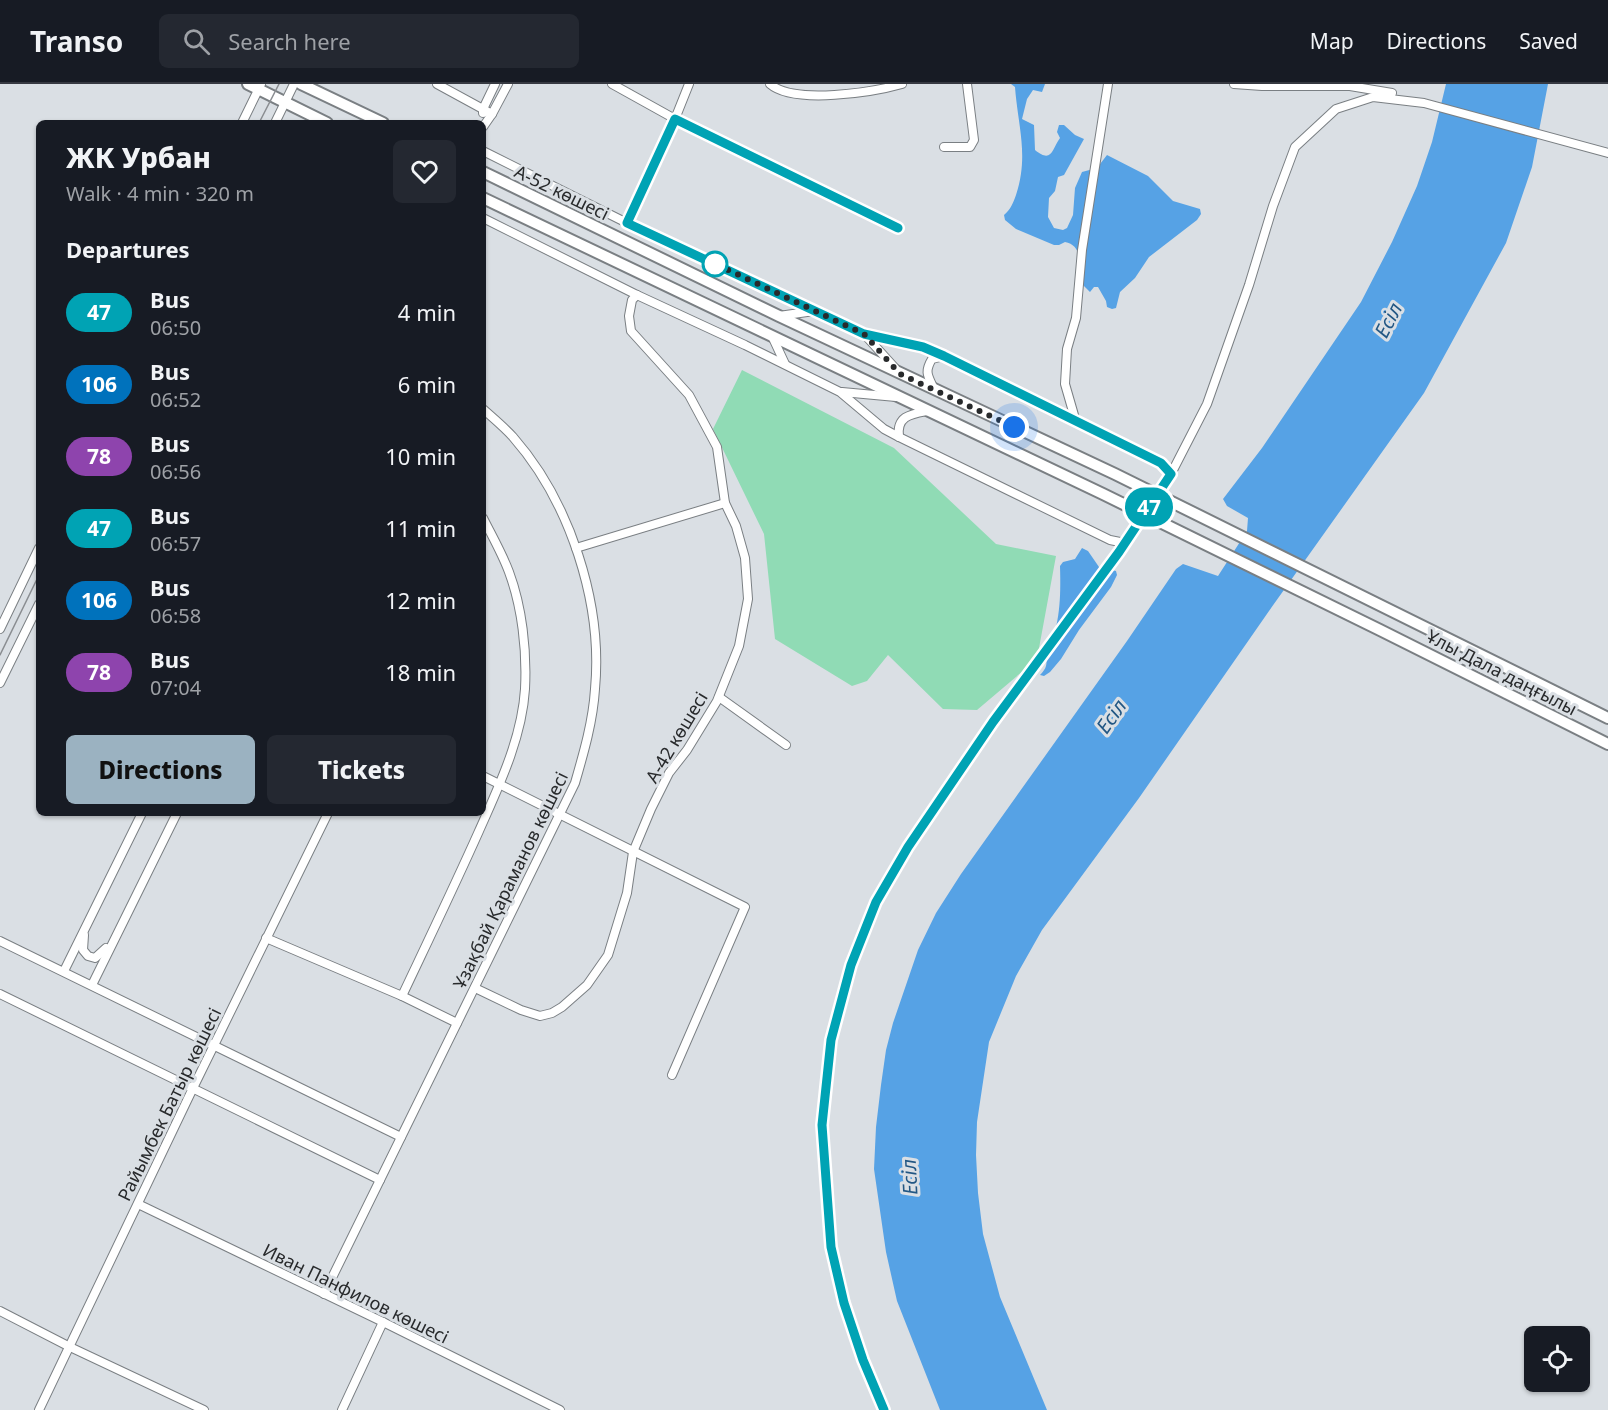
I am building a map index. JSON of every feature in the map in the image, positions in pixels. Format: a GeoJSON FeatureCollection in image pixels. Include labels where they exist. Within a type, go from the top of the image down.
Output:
{"type":"FeatureCollection","features":[{"type":"Feature","properties":{"kind":"main road"},"geometry":{"type":"LineString","coordinates":[[301,84],[377,120]]}},
{"type":"Feature","properties":{"kind":"main road"},"geometry":{"type":"LineString","coordinates":[[256,86],[320,120]]}},
{"type":"Feature","properties":{"kind":"main road","name":"А-52 көшесі"},"geometry":{"type":"LineString","coordinates":[[486,173],[778,316],[1114,474]]}},
{"type":"Feature","properties":{"kind":"main road"},"geometry":{"type":"LineString","coordinates":[[486,199],[927,411]]}},
{"type":"Feature","properties":{"kind":"main road","name":"Ұлы Дала даңғылы"},"geometry":{"type":"LineString","coordinates":[[927,411],[1103,494],[1608,744]]}},
{"type":"Feature","properties":{"kind":"main road","name":"Ұлы Дала даңғылы"},"geometry":{"type":"LineString","coordinates":[[1114,474],[1608,718]]}},
{"type":"Feature","properties":{"kind":"street"},"geometry":{"type":"LineString","coordinates":[[276,120],[294,84]]}},
{"type":"Feature","properties":{"kind":"street"},"geometry":{"type":"LineString","coordinates":[[437,84],[492,114]]}},
{"type":"Feature","properties":{"kind":"street"},"geometry":{"type":"LineString","coordinates":[[483,120],[483,109],[495,84]]}},
{"type":"Feature","properties":{"kind":"street"},"geometry":{"type":"LineString","coordinates":[[486,123],[508,84]]}},
{"type":"Feature","properties":{"kind":"street"},"geometry":{"type":"LineString","coordinates":[[612,84],[675,119],[898,228]]}},
{"type":"Feature","properties":{"kind":"street"},"geometry":{"type":"LineString","coordinates":[[627,223],[689,84]]}},
{"type":"Feature","properties":{"kind":"street"},"geometry":{"type":"LineString","coordinates":[[770,84],[776,89],[796,94],[854,94],[903,84]]}},
{"type":"Feature","properties":{"kind":"street"},"geometry":{"type":"LineString","coordinates":[[853,84],[854,94]]}},
{"type":"Feature","properties":{"kind":"street"},"geometry":{"type":"LineString","coordinates":[[944,147],[970,147],[974,140],[967,84]]}},
{"type":"Feature","properties":{"kind":"street"},"geometry":{"type":"LineString","coordinates":[[1076,422],[1065,384],[1066,350],[1076,318],[1082,249],[1108,84]]}},
{"type":"Feature","properties":{"kind":"street"},"geometry":{"type":"LineString","coordinates":[[1234,84],[1350,86],[1392,93]]}},
{"type":"Feature","properties":{"kind":"street"},"geometry":{"type":"LineString","coordinates":[[243,120],[256,86]]}},
{"type":"Feature","properties":{"kind":"street"},"geometry":{"type":"LineString","coordinates":[[884,1410],[863,1360],[847,1312],[831,1247],[822,1125],[831,1040],[848,976],[876,902],[908,847],[993,722],[1125,543],[1171,474],[1207,404],[1295,147],[1336,109],[1373,97],[1431,105],[1608,153]]}},
{"type":"Feature","properties":{"kind":"street"},"geometry":{"type":"LineString","coordinates":[[486,152],[627,223],[864,334],[923,347],[944,356],[1161,463],[1171,474]]}},
{"type":"Feature","properties":{"kind":"street"},"geometry":{"type":"LineString","coordinates":[[486,220],[840,392],[884,429],[899,437],[1110,540],[1125,543]]}},
{"type":"Feature","properties":{"kind":"street","name":"А-42 көшесі"},"geometry":{"type":"LineString","coordinates":[[475,988],[521,1010],[540,1016],[562,1007],[588,985],[608,955],[627,892],[633,852],[669,773],[687,750],[719,697],[739,646],[748,599],[745,558],[736,526],[725,502],[717,447],[689,395],[631,331],[629,316],[632,300],[637,295]]}},
{"type":"Feature","properties":{"kind":"street"},"geometry":{"type":"LineString","coordinates":[[778,316],[815,311]]}},
{"type":"Feature","properties":{"kind":"street"},"geometry":{"type":"LineString","coordinates":[[864,334],[900,374]]}},
{"type":"Feature","properties":{"kind":"street"},"geometry":{"type":"LineString","coordinates":[[771,336],[785,364]]}},
{"type":"Feature","properties":{"kind":"street"},"geometry":{"type":"LineString","coordinates":[[934,389],[927,376],[927,367],[932,359],[944,356]]}},
{"type":"Feature","properties":{"kind":"street"},"geometry":{"type":"LineString","coordinates":[[840,392],[899,398]]}},
{"type":"Feature","properties":{"kind":"street","name":"Ұзақбай Қараманов көшесі"},"geometry":{"type":"LineString","coordinates":[[324,1294],[575,783],[587,740],[596,688],[595,634],[576,548],[546,483],[513,438],[486,411]]}},
{"type":"Feature","properties":{"kind":"street"},"geometry":{"type":"LineString","coordinates":[[899,437],[900,421],[908,415],[927,411]]}},
{"type":"Feature","properties":{"kind":"street"},"geometry":{"type":"LineString","coordinates":[[576,548],[725,502]]}},
{"type":"Feature","properties":{"kind":"street"},"geometry":{"type":"LineString","coordinates":[[486,524],[509,572],[519,608],[524,651],[525,690],[515,741],[486,815]]}},
{"type":"Feature","properties":{"kind":"street"},"geometry":{"type":"LineString","coordinates":[[0,629],[36,554]]}},
{"type":"Feature","properties":{"kind":"street"},"geometry":{"type":"LineString","coordinates":[[0,683],[36,610]]}},
{"type":"Feature","properties":{"kind":"street"},"geometry":{"type":"LineString","coordinates":[[719,697],[786,745]]}},
{"type":"Feature","properties":{"kind":"street"},"geometry":{"type":"LineString","coordinates":[[486,777],[745,907],[672,1075]]}},
{"type":"Feature","properties":{"kind":"street"},"geometry":{"type":"LineString","coordinates":[[64,971],[141,816]]}},
{"type":"Feature","properties":{"kind":"street"},"geometry":{"type":"LineString","coordinates":[[92,985],[176,816]]}},
{"type":"Feature","properties":{"kind":"street","name":"Райымбек Батыр көшесі"},"geometry":{"type":"LineString","coordinates":[[39,1410],[213,1046],[327,816]]}},
{"type":"Feature","properties":{"kind":"street"},"geometry":{"type":"LineString","coordinates":[[402,996],[486,816]]}},
{"type":"Feature","properties":{"kind":"street"},"geometry":{"type":"LineString","coordinates":[[86,929],[83,950],[88,956],[94,958],[101,954],[115,938]]}},
{"type":"Feature","properties":{"kind":"street"},"geometry":{"type":"LineString","coordinates":[[266,939],[402,996],[457,1023]]}},
{"type":"Feature","properties":{"kind":"street"},"geometry":{"type":"LineString","coordinates":[[0,941],[401,1137]]}},
{"type":"Feature","properties":{"kind":"street"},"geometry":{"type":"LineString","coordinates":[[0,994],[380,1180]]}},
{"type":"Feature","properties":{"kind":"street","name":"Иван Панфилов көшесі"},"geometry":{"type":"LineString","coordinates":[[138,1204],[560,1410]]}},
{"type":"Feature","properties":{"kind":"street"},"geometry":{"type":"LineString","coordinates":[[0,1311],[200,1409]]}},
{"type":"Feature","properties":{"kind":"street"},"geometry":{"type":"LineString","coordinates":[[342,1410],[383,1322]]}},
{"type":"Feature","properties":{"kind":"green space"},"geometry":{"type":"Polygon","coordinates":[[[742,370],[894,448],[996,544],[1056,556],[1037,659],[977,710],[943,709],[888,655],[867,681],[852,686],[775,639],[764,534],[713,429],[742,370]]]}},
{"type":"Feature","properties":{"kind":"water"},"geometry":{"type":"Polygon","coordinates":[[[1011,84],[1045,84],[1042,92],[1033,90],[1027,99],[1022,119],[1034,125],[1035,150],[1045,156],[1051,153],[1060,138],[1057,132],[1059,125],[1064,125],[1075,135],[1084,139],[1064,175],[1058,177],[1055,191],[1049,198],[1048,217],[1054,228],[1063,230],[1067,228],[1073,215],[1075,188],[1082,172],[1097,168],[1107,155],[1148,176],[1173,201],[1200,209],[1201,214],[1197,220],[1149,257],[1135,278],[1120,292],[1116,308],[1107,307],[1098,287],[1094,287],[1090,292],[1081,283],[1078,252],[1075,247],[1065,242],[1054,245],[1016,229],[1005,220],[1004,215],[1016,195],[1022,167],[1022,141],[1015,87],[1011,84]]]}},
{"type":"Feature","properties":{"kind":"water","name":"Есіл"},"geometry":{"type":"Polygon","coordinates":[[[1446,84],[1548,84],[1532,167],[1506,243],[1424,393],[1139,798],[1042,930],[1016,976],[989,1042],[977,1122],[978,1193],[983,1234],[1000,1297],[1047,1410],[940,1410],[897,1301],[886,1252],[874,1169],[876,1127],[886,1050],[918,950],[936,913],[961,874],[1176,569],[1183,564],[1218,576],[1247,531],[1248,518],[1227,506],[1223,499],[1262,448],[1361,302],[1392,242],[1417,186],[1432,142],[1446,84]]]}},
{"type":"Feature","properties":{"kind":"water"},"geometry":{"type":"Polygon","coordinates":[[[1082,548],[1088,551],[1099,567],[1116,571],[1117,575],[1061,659],[1050,672],[1044,676],[1040,675],[1046,667],[1057,621],[1060,600],[1060,566],[1063,562],[1075,559],[1082,548]]]}},
{"type":"Feature","properties":{"kind":"tram line"},"geometry":{"type":"LineString","coordinates":[[261,120],[279,84]]}},
{"type":"Feature","properties":{"kind":"tram line"},"geometry":{"type":"LineString","coordinates":[[0,655],[36,581]]}},
{"type":"Feature","properties":{"kind":"bus line","name":"47"},"geometry":{"type":"LineString","coordinates":[[884,1410],[863,1360],[844,1303],[831,1247],[822,1125],[831,1040],[851,965],[876,902],[908,847],[993,722],[1119,552],[1171,474],[1161,463],[944,356],[923,347],[864,334],[627,223],[675,119],[689,128],[898,228]]}},
{"type":"Feature","properties":{"kind":"route"},"geometry":{"type":"LineString","coordinates":[[715,264],[707,260],[864,334],[900,374],[1014,427]]}}]}
